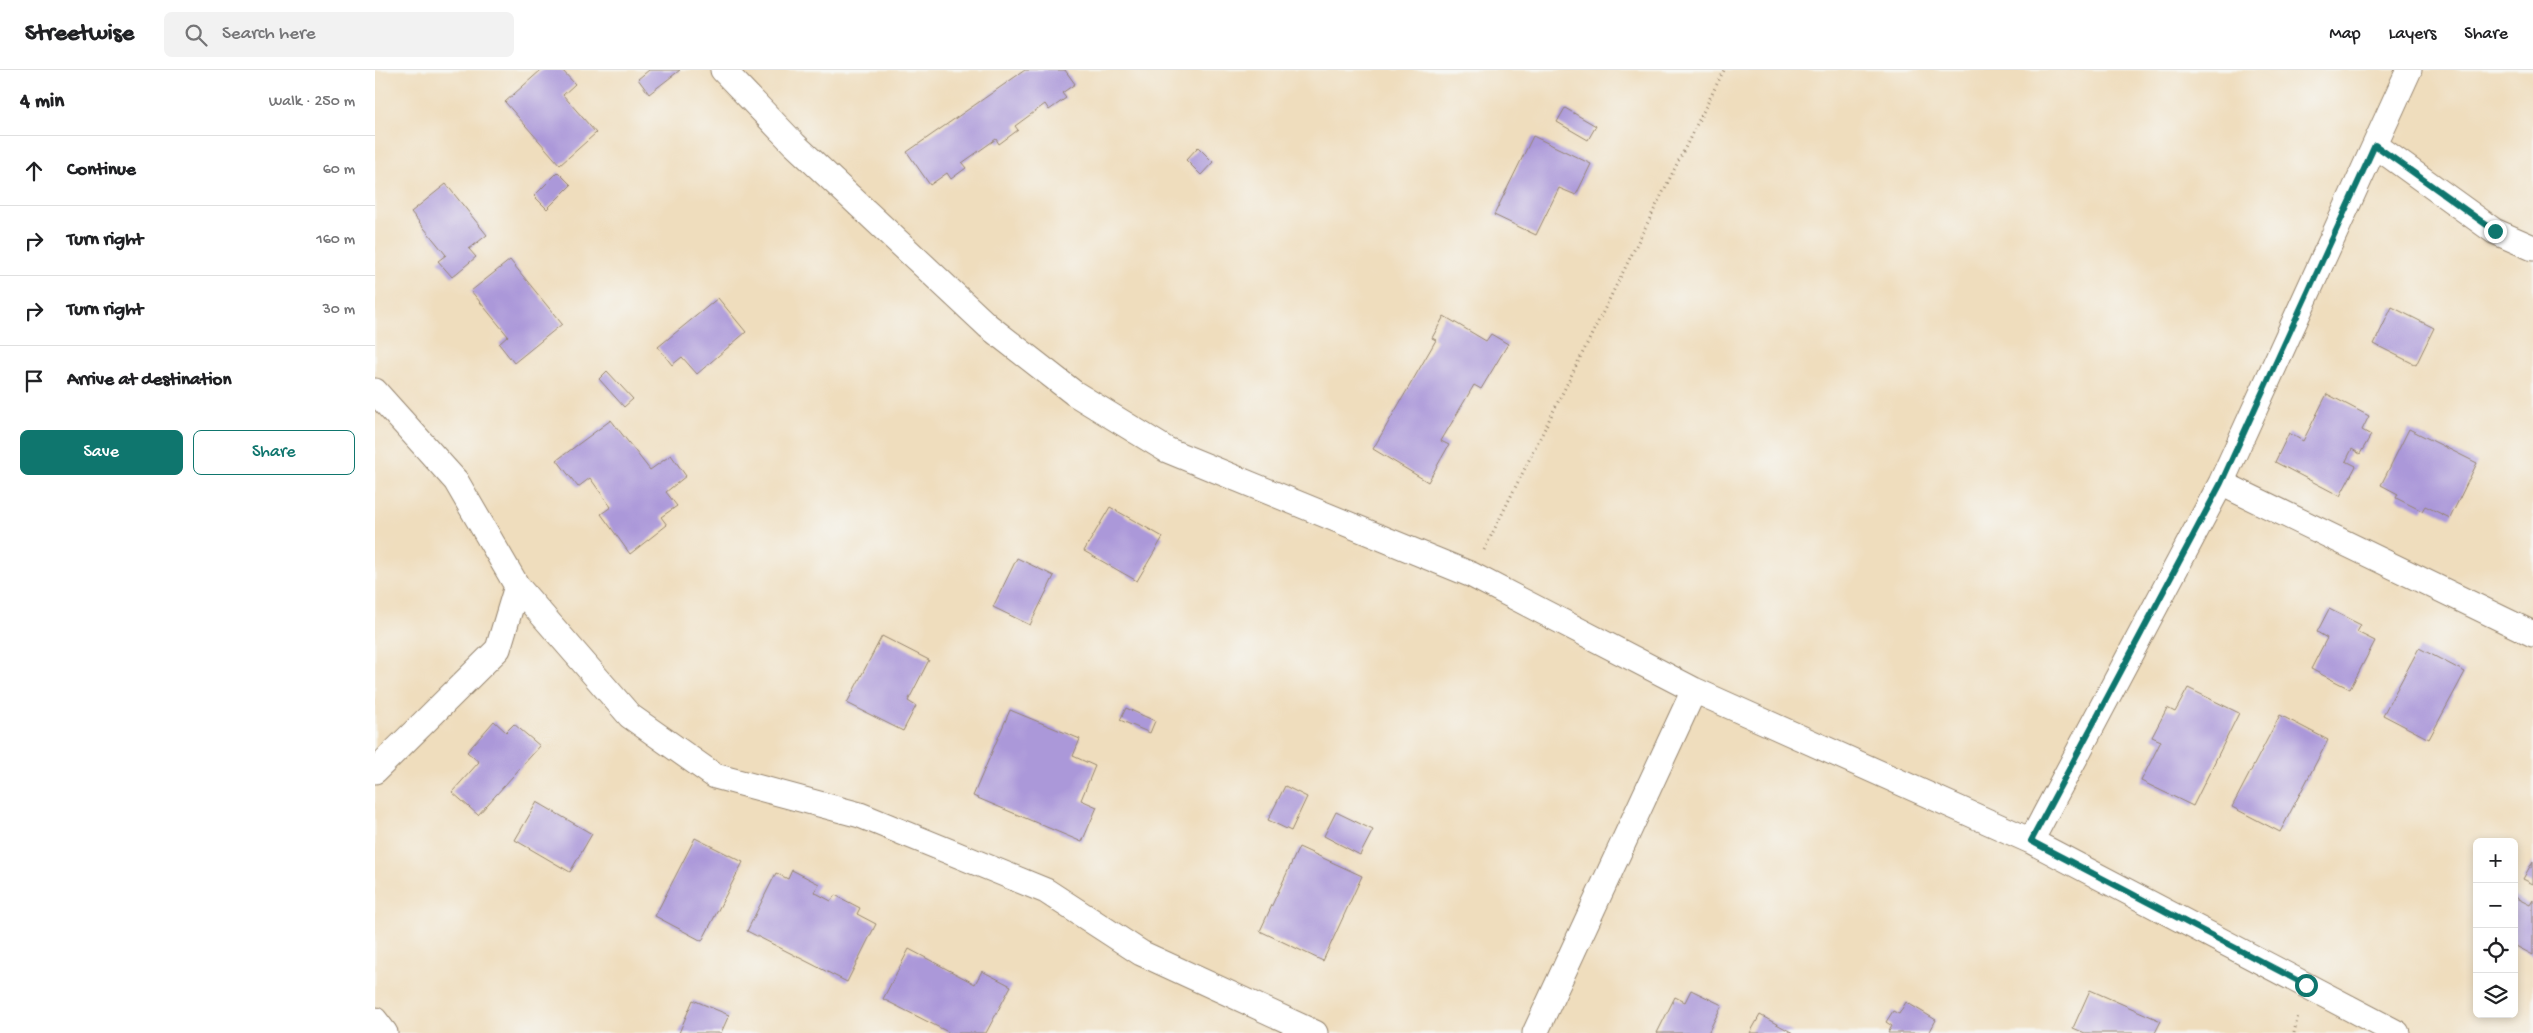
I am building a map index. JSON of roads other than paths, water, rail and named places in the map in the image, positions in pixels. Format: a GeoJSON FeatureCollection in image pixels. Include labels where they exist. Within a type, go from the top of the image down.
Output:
{"type":"FeatureCollection","features":[{"type":"Feature","properties":{"kind":"street"},"geometry":{"type":"LineString","coordinates":[[723,70],[794,144],[988,326],[1074,392],[1167,450],[1472,576],[1693,690],[2031,841],[2397,1033]]}},
{"type":"Feature","properties":{"kind":"street"},"geometry":{"type":"LineString","coordinates":[[2031,841],[2221,483],[2409,70]]}},
{"type":"Feature","properties":{"kind":"street"},"geometry":{"type":"LineString","coordinates":[[2375,145],[2495,231],[2533,248]]}},
{"type":"Feature","properties":{"kind":"street"},"geometry":{"type":"LineString","coordinates":[[375,391],[456,481],[517,586],[629,716],[715,776],[860,815],[1046,891],[1141,953],[1315,1033]]}},
{"type":"Feature","properties":{"kind":"street"},"geometry":{"type":"LineString","coordinates":[[2221,483],[2533,634]]}},
{"type":"Feature","properties":{"kind":"street"},"geometry":{"type":"LineString","coordinates":[[375,771],[498,649],[517,586]]}},
{"type":"Feature","properties":{"kind":"street"},"geometry":{"type":"LineString","coordinates":[[1535,1033],[1693,690]]}},
{"type":"Feature","properties":{"kind":"street"},"geometry":{"type":"LineString","coordinates":[[375,1020],[385,1033]]}}]}
